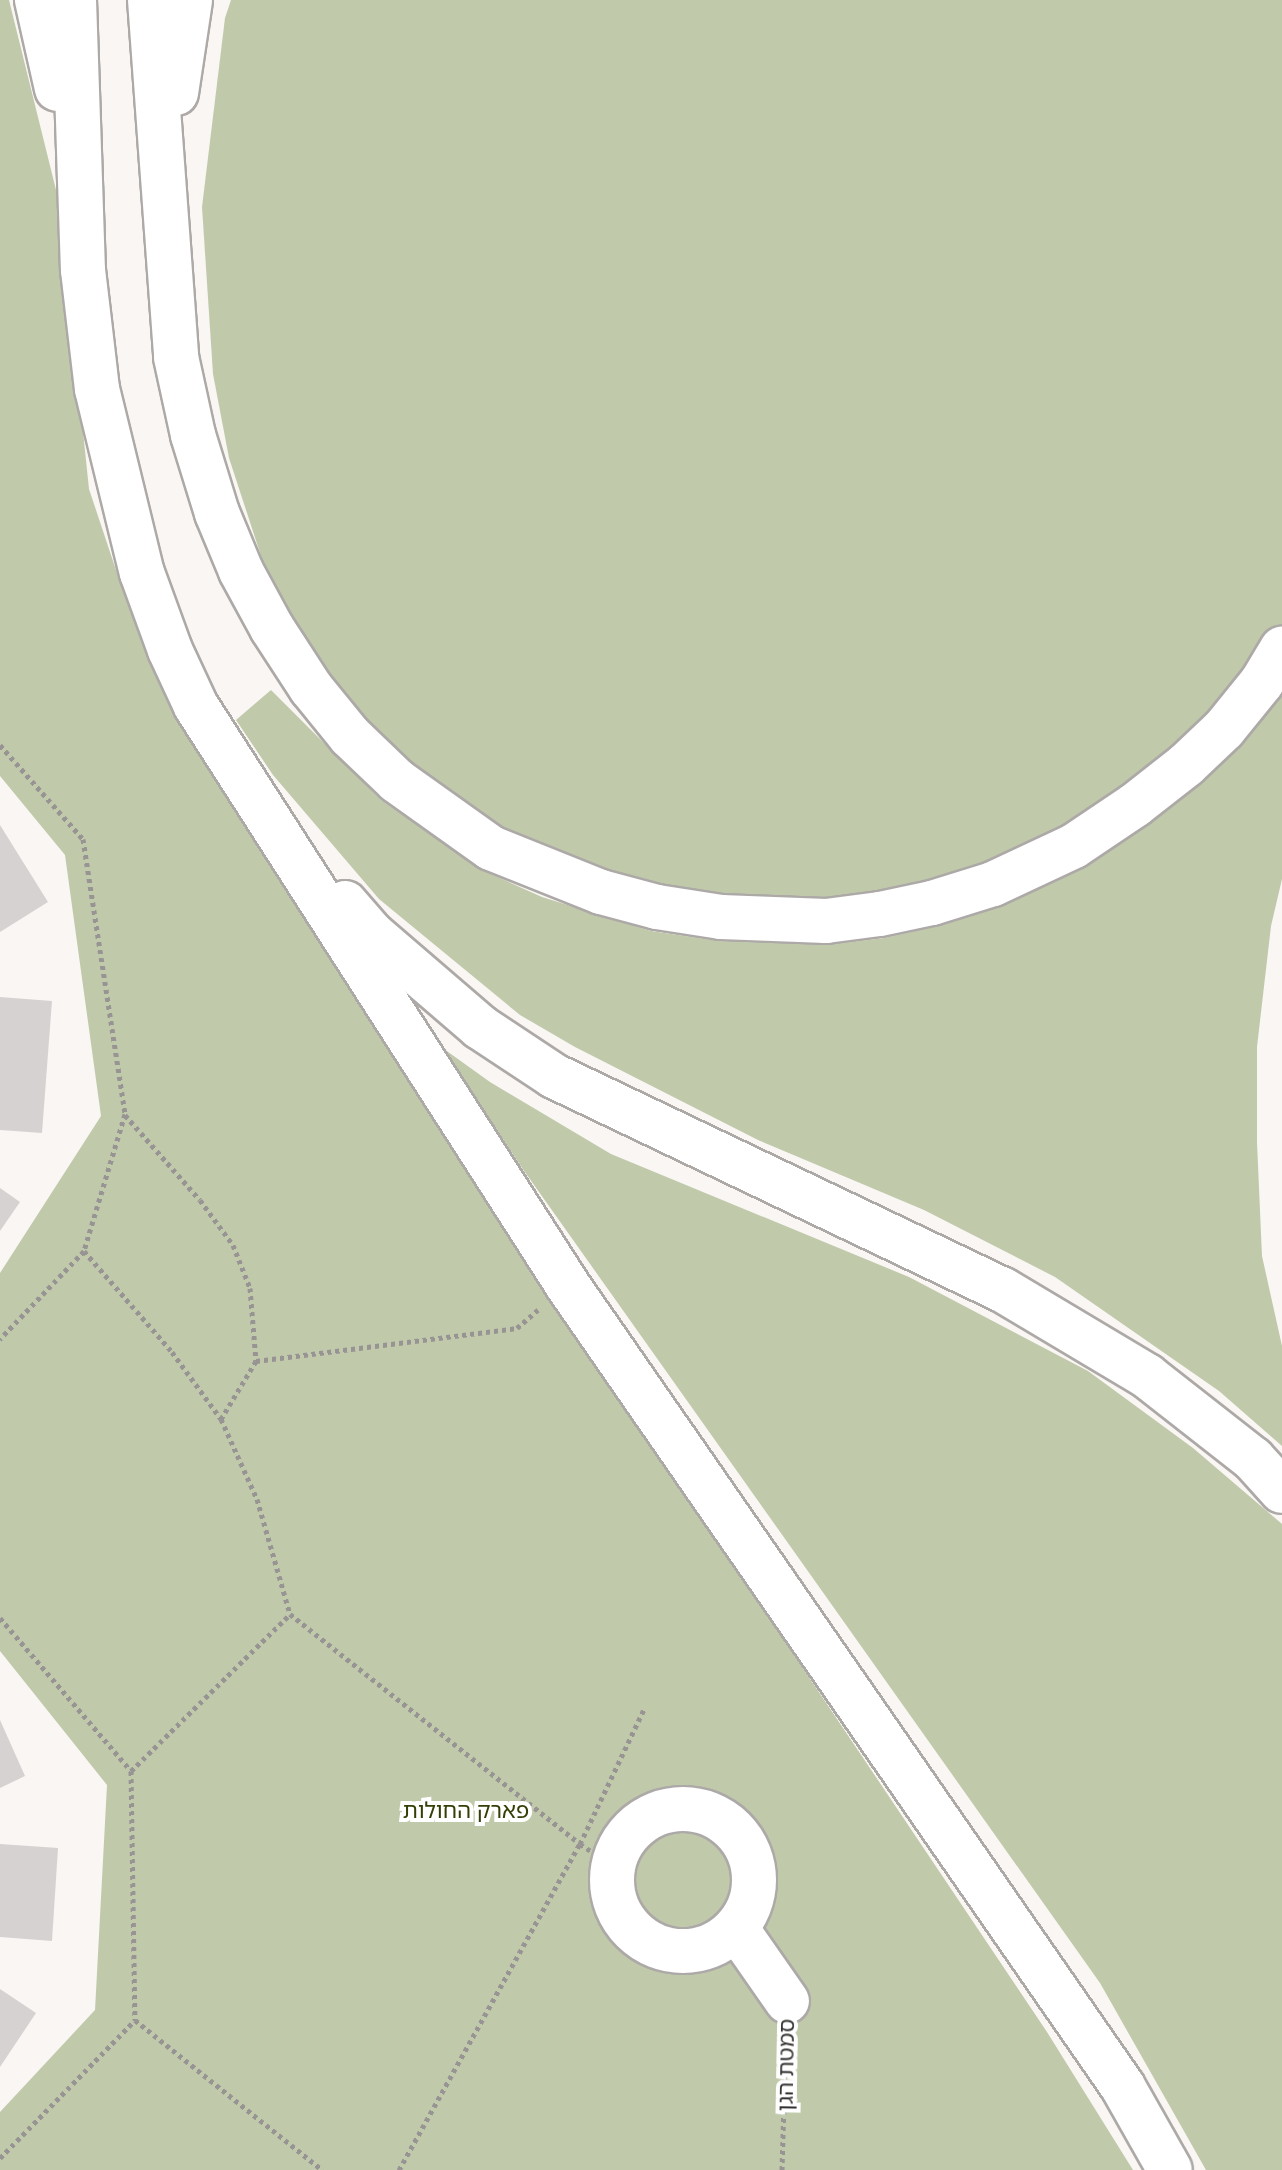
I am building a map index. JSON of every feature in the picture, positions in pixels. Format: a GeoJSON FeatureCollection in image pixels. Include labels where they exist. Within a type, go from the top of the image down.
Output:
{"type":"FeatureCollection","features":[{"type":"Feature","properties":{"kind":"main road"},"geometry":{"type":"LineString","coordinates":[[37,0],[81,197]]}},
{"type":"Feature","properties":{"kind":"main road"},"geometry":{"type":"LineString","coordinates":[[74,0],[88,332],[97,389],[138,559],[170,650],[196,706],[568,1286],[1043,1969],[1123,2087],[1170,2170]]}},
{"type":"Feature","properties":{"kind":"main road"},"geometry":{"type":"LineString","coordinates":[[150,0],[176,357],[193,435],[217,513],[241,571],[272,628],[311,688],[350,736],[397,781],[491,848],[551,874],[657,907],[721,917],[826,921],[880,914],[944,899],[993,884],[1074,846],[1135,805],[1186,765],[1224,729],[1262,682],[1282,649]]}},
{"type":"Feature","properties":{"kind":"main road"},"geometry":{"type":"LineString","coordinates":[[165,199],[181,47],[190,0]]}},
{"type":"Feature","properties":{"kind":"main road"},"geometry":{"type":"LineString","coordinates":[[252,795],[372,934],[480,1027],[554,1076],[1003,1290],[1147,1376],[1253,1459],[1282,1491]]}},
{"type":"Feature","properties":{"kind":"main road"},"geometry":{"type":"LineString","coordinates":[[682,1809],[705,1813],[726,1823],[742,1840],[752,1862],[755,1886],[749,1909],[736,1928],[718,1943],[696,1950],[673,1951],[651,1944],[632,1930],[619,1911],[597,1855],[622,1844],[638,1826],[658,1814],[682,1809]]}},
{"type":"Feature","properties":{"kind":"main road","name":"סמטת הגן"},"geometry":{"type":"LineString","coordinates":[[736,1928],[787,2001]]}},
{"type":"Feature","properties":{"kind":"path"},"geometry":{"type":"LineString","coordinates":[[0,745],[83,839],[125,1114],[84,1251],[0,1339]]}},
{"type":"Feature","properties":{"kind":"path"},"geometry":{"type":"LineString","coordinates":[[125,1114],[200,1200],[233,1245],[250,1288],[256,1361],[221,1419]]}},
{"type":"Feature","properties":{"kind":"path"},"geometry":{"type":"LineString","coordinates":[[84,1251],[172,1352],[221,1419],[257,1499],[290,1614],[597,1855]]}},
{"type":"Feature","properties":{"kind":"path"},"geometry":{"type":"LineString","coordinates":[[256,1361],[517,1328],[568,1286]]}},
{"type":"Feature","properties":{"kind":"path"},"geometry":{"type":"LineString","coordinates":[[131,1771],[290,1614]]}},
{"type":"Feature","properties":{"kind":"path"},"geometry":{"type":"LineString","coordinates":[[0,1618],[131,1771],[135,2020],[0,2158]]}},
{"type":"Feature","properties":{"kind":"path"},"geometry":{"type":"LineString","coordinates":[[399,2170],[597,1855],[644,1709]]}},
{"type":"Feature","properties":{"kind":"path","name":"סמטת הגן"},"geometry":{"type":"LineString","coordinates":[[782,2170],[787,2001]]}},
{"type":"Feature","properties":{"kind":"path"},"geometry":{"type":"LineString","coordinates":[[135,2020],[322,2170]]}},
{"type":"Feature","properties":{"kind":"green space","name":"פארק החולות"},"geometry":{"type":"Polygon","coordinates":[[[0,0],[9,0],[59,202],[89,489],[118,576],[163,678],[239,817],[376,1032],[1047,2032],[1133,2170],[0,2170],[0,2112],[95,2010],[107,1785],[0,1651],[0,1273],[101,1116],[65,855],[0,776],[0,0]]]}},
{"type":"Feature","properties":{"kind":"green space"},"geometry":{"type":"Polygon","coordinates":[[[231,0],[1282,0],[1282,647],[1196,755],[932,903],[721,917],[421,799],[307,651],[264,565],[229,458],[213,374],[202,207],[225,18],[231,0]]]}},
{"type":"Feature","properties":{"kind":"green space"},"geometry":{"type":"Polygon","coordinates":[[[271,690],[381,800],[480,869],[542,897],[651,931],[719,941],[826,945],[884,938],[938,926],[1002,906],[1086,867],[1203,783],[1282,696],[1282,879],[1271,926],[1257,1047],[1257,1142],[1262,1256],[1282,1346],[1282,1446],[1219,1391],[1055,1277],[924,1210],[758,1140],[575,1047],[520,1015],[379,899],[273,775],[236,720],[271,690]]]}},
{"type":"Feature","properties":{"kind":"green space"},"geometry":{"type":"Polygon","coordinates":[[[444,1049],[490,1082],[611,1154],[909,1277],[1088,1371],[1193,1448],[1282,1524],[1282,2170],[1206,2170],[1100,1983],[522,1168],[444,1049]]]}},
{"type":"Feature","properties":{"kind":"building"},"geometry":{"type":"Polygon","coordinates":[[[0,825],[48,902],[0,932],[0,825]]]}},
{"type":"Feature","properties":{"kind":"building"},"geometry":{"type":"Polygon","coordinates":[[[0,997],[52,1001],[42,1133],[0,1130],[0,997]]]}},
{"type":"Feature","properties":{"kind":"building"},"geometry":{"type":"Polygon","coordinates":[[[0,1188],[20,1202],[0,1231],[0,1188]]]}},
{"type":"Feature","properties":{"kind":"building"},"geometry":{"type":"Polygon","coordinates":[[[0,1720],[25,1776],[0,1788],[0,1720]]]}},
{"type":"Feature","properties":{"kind":"building"},"geometry":{"type":"Polygon","coordinates":[[[0,1844],[58,1848],[52,1941],[0,1937],[0,1844]]]}},
{"type":"Feature","properties":{"kind":"building"},"geometry":{"type":"Polygon","coordinates":[[[0,1989],[36,2013],[0,2067],[0,1989]]]}}]}
